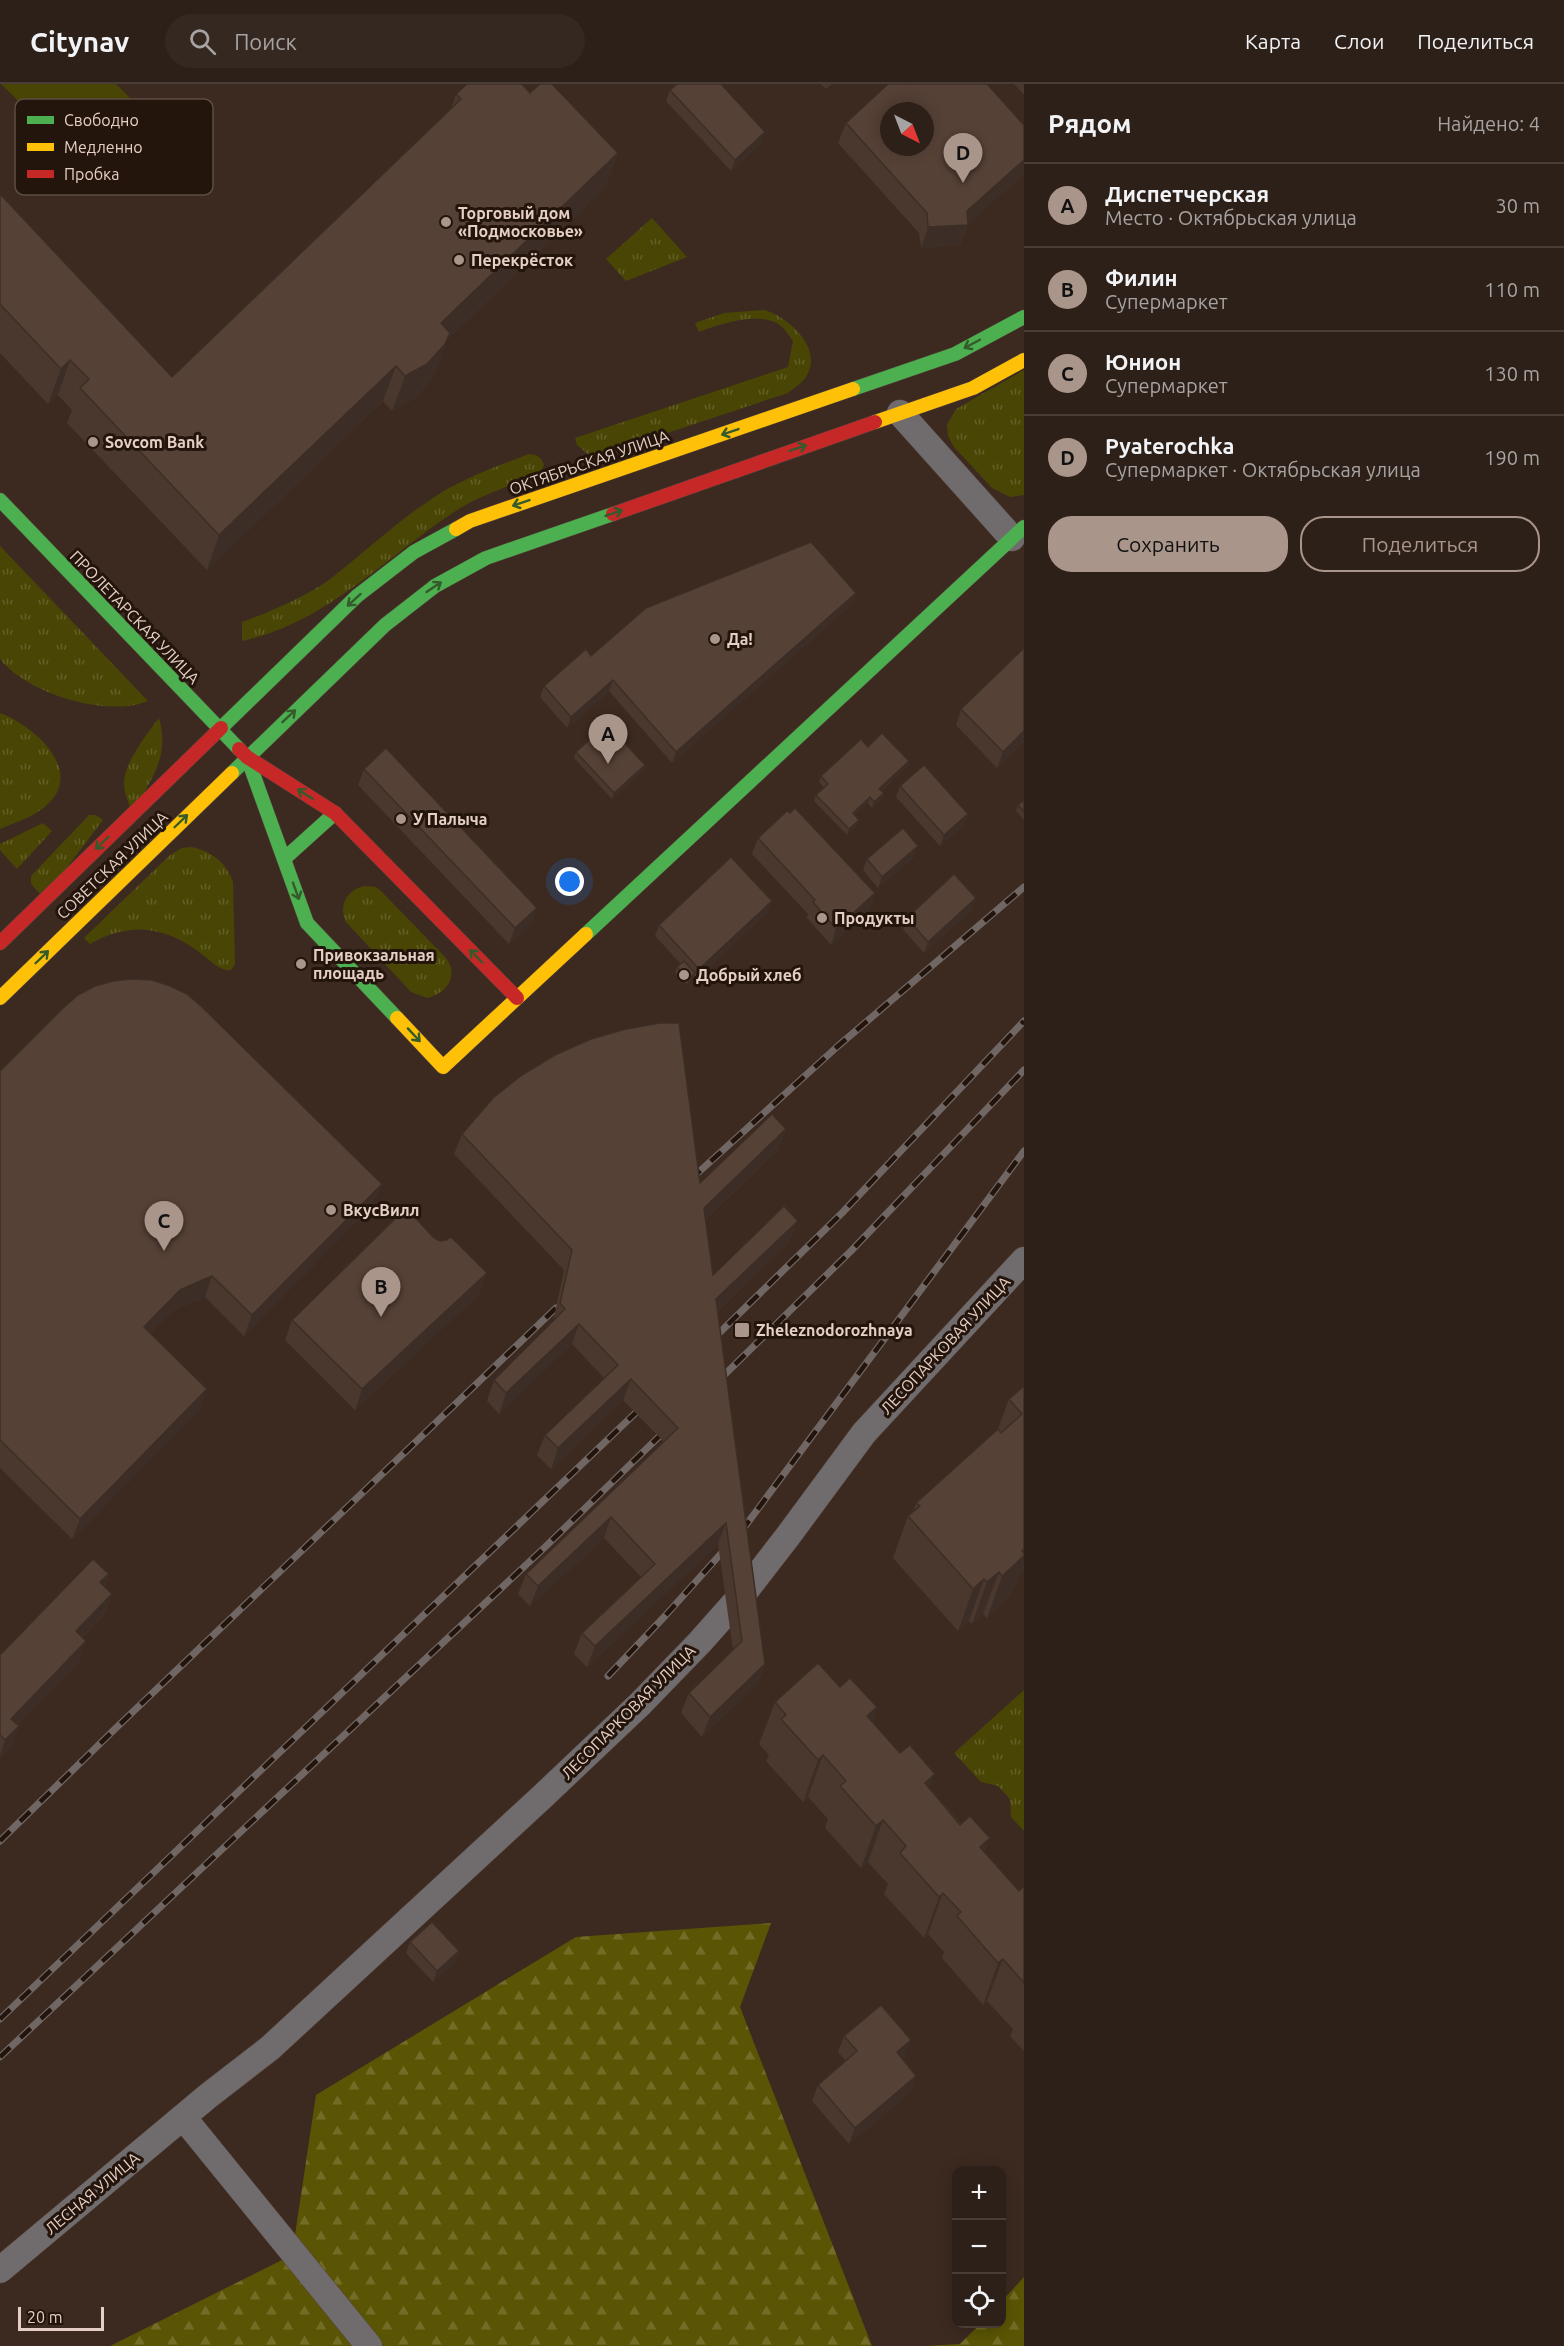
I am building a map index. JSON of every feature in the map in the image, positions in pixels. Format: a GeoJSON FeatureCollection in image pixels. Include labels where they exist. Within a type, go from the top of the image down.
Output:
{"type":"FeatureCollection","features":[{"type":"Feature","properties":{"kind":"main road","name":"ОКТЯБРЬСКАЯ УЛИЦА"},"geometry":{"type":"LineString","coordinates":[[219,728],[357,596],[414,552],[470,521],[955,354],[1024,317]]}},
{"type":"Feature","properties":{"kind":"main road"},"geometry":{"type":"LineString","coordinates":[[247,757],[385,625],[435,586],[486,558],[973,388],[1024,360]]}},
{"type":"Feature","properties":{"kind":"main road","name":"ПРОЛЕТАРСКАЯ УЛИЦА"},"geometry":{"type":"LineString","coordinates":[[0,500],[247,757]]}},
{"type":"Feature","properties":{"kind":"main road"},"geometry":{"type":"LineString","coordinates":[[247,757],[307,922],[443,1066],[1018,533]]}},
{"type":"Feature","properties":{"kind":"main road","name":"СОВЕТСКАЯ УЛИЦА"},"geometry":{"type":"LineString","coordinates":[[0,943],[219,728]]}},
{"type":"Feature","properties":{"kind":"main road","name":"СОВЕТСКАЯ УЛИЦА"},"geometry":{"type":"LineString","coordinates":[[0,998],[247,757]]}},
{"type":"Feature","properties":{"kind":"main road"},"geometry":{"type":"LineString","coordinates":[[247,757],[335,813],[517,998]]}},
{"type":"Feature","properties":{"kind":"main road"},"geometry":{"type":"LineString","coordinates":[[284,859],[335,813]]}},
{"type":"Feature","properties":{"kind":"street"},"geometry":{"type":"LineString","coordinates":[[900,413],[1018,533]]}},
{"type":"Feature","properties":{"kind":"street","name":"ЛЕСОПАРКОВАЯ УЛИЦА"},"geometry":{"type":"LineString","coordinates":[[183,2117],[270,2048],[640,1704],[747,1589],[864,1432],[1024,1260]]}},
{"type":"Feature","properties":{"kind":"street"},"geometry":{"type":"LineString","coordinates":[[183,2117],[369,2346]]}},
{"type":"Feature","properties":{"kind":"street","name":"ЛЕСНАЯ УЛИЦА"},"geometry":{"type":"LineString","coordinates":[[0,2270],[183,2117]]}},
{"type":"Feature","properties":{"kind":"green space"},"geometry":{"type":"Polygon","coordinates":[[[1,84],[116,84],[131,99],[16,99],[1,84]]]}},
{"type":"Feature","properties":{"kind":"green space"},"geometry":{"type":"Polygon","coordinates":[[[652,218],[687,257],[626,281],[606,259],[652,218]]]}},
{"type":"Feature","properties":{"kind":"green space"},"geometry":{"type":"Polygon","coordinates":[[[765,310],[793,327],[807,345],[811,355],[806,377],[788,393],[598,456],[590,456],[577,445],[575,438],[788,367],[793,341],[783,328],[773,321],[740,320],[699,332],[695,323],[724,313],[765,310]]]}},
{"type":"Feature","properties":{"kind":"green space"},"geometry":{"type":"Polygon","coordinates":[[[1024,370],[1024,495],[1010,497],[992,488],[954,447],[948,436],[947,425],[956,409],[1024,370]]]}},
{"type":"Feature","properties":{"kind":"green space"},"geometry":{"type":"Polygon","coordinates":[[[529,454],[539,457],[544,465],[541,471],[534,476],[471,502],[451,514],[327,605],[272,632],[242,641],[242,622],[287,604],[319,587],[419,507],[444,491],[480,473],[529,454]]]}},
{"type":"Feature","properties":{"kind":"green space"},"geometry":{"type":"Polygon","coordinates":[[[0,546],[148,701],[131,706],[112,707],[69,700],[29,683],[12,672],[0,659],[0,546]]]}},
{"type":"Feature","properties":{"kind":"green space"},"geometry":{"type":"Polygon","coordinates":[[[0,713],[26,727],[38,737],[57,762],[60,776],[58,790],[44,808],[0,829],[0,713]]]}},
{"type":"Feature","properties":{"kind":"green space"},"geometry":{"type":"Polygon","coordinates":[[[159,718],[162,745],[157,768],[132,813],[124,789],[126,773],[138,748],[159,718]]]}},
{"type":"Feature","properties":{"kind":"green space"},"geometry":{"type":"Polygon","coordinates":[[[89,815],[96,815],[103,820],[44,898],[31,884],[31,876],[89,815]]]}},
{"type":"Feature","properties":{"kind":"green space"},"geometry":{"type":"Polygon","coordinates":[[[43,823],[52,831],[17,869],[0,850],[0,844],[43,823]]]}},
{"type":"Feature","properties":{"kind":"green space"},"geometry":{"type":"Polygon","coordinates":[[[191,847],[217,858],[233,882],[235,964],[231,970],[219,967],[189,945],[162,933],[148,930],[120,932],[90,944],[84,938],[170,855],[182,848],[191,847]]]}},
{"type":"Feature","properties":{"kind":"green space"},"geometry":{"type":"Polygon","coordinates":[[[364,886],[376,887],[380,890],[446,958],[450,965],[451,977],[449,983],[440,992],[427,998],[411,992],[346,922],[343,910],[346,900],[353,891],[364,886]]]}},
{"type":"Feature","properties":{"kind":"green space"},"geometry":{"type":"Polygon","coordinates":[[[1024,1690],[1024,1831],[1011,1817],[1010,1799],[998,1786],[981,1782],[954,1753],[1024,1690]]]}},
{"type":"Feature","properties":{"kind":"green space"},"geometry":{"type":"Polygon","coordinates":[[[771,1923],[740,2007],[872,2346],[110,2346],[292,2255],[316,2095],[576,1937],[771,1923]]]}},
{"type":"Feature","properties":{"kind":"green space"},"geometry":{"type":"Polygon","coordinates":[[[1024,2277],[1024,2346],[925,2346],[960,2344],[976,2328],[1006,2328],[1006,2297],[1024,2277]]]}},
{"type":"Feature","properties":{"kind":"building"},"geometry":{"type":"Polygon","coordinates":[[[467,84],[522,84],[530,93],[540,84],[552,84],[618,153],[441,323],[450,333],[445,344],[427,364],[405,376],[396,366],[219,535],[80,388],[89,379],[70,360],[61,369],[0,304],[0,194],[172,377],[461,99],[456,94],[467,84]]]}},
{"type":"Feature","properties":{"kind":"building"},"geometry":{"type":"Polygon","coordinates":[[[677,84],[721,84],[765,132],[735,160],[670,90],[677,84]]]}},
{"type":"Feature","properties":{"kind":"building"},"geometry":{"type":"Polygon","coordinates":[[[888,84],[987,84],[1024,125],[1024,160],[967,211],[968,225],[928,227],[927,213],[846,123],[888,84]]]}},
{"type":"Feature","properties":{"kind":"building","name":"Да!"},"geometry":{"type":"Polygon","coordinates":[[[811,542],[856,593],[676,752],[613,680],[571,717],[544,686],[586,649],[591,656],[646,608],[811,542]]]}},
{"type":"Feature","properties":{"kind":"building"},"geometry":{"type":"Polygon","coordinates":[[[1024,648],[1024,731],[1003,752],[961,709],[1024,648]]]}},
{"type":"Feature","properties":{"kind":"building"},"geometry":{"type":"Polygon","coordinates":[[[607,724],[645,765],[614,793],[576,752],[607,724]]]}},
{"type":"Feature","properties":{"kind":"building"},"geometry":{"type":"Polygon","coordinates":[[[882,733],[909,761],[879,789],[884,793],[874,802],[870,797],[853,813],[859,820],[849,829],[816,795],[828,784],[821,776],[861,739],[868,747],[882,733]]]}},
{"type":"Feature","properties":{"kind":"building"},"geometry":{"type":"Polygon","coordinates":[[[386,748],[537,908],[515,928],[364,769],[386,748]]]}},
{"type":"Feature","properties":{"kind":"building"},"geometry":{"type":"Polygon","coordinates":[[[924,765],[968,814],[944,835],[900,786],[924,765]]]}},
{"type":"Feature","properties":{"kind":"building"},"geometry":{"type":"Polygon","coordinates":[[[1024,800],[1024,812],[1018,805],[1024,800]]]}},
{"type":"Feature","properties":{"kind":"building"},"geometry":{"type":"Polygon","coordinates":[[[795,808],[875,893],[836,929],[813,902],[815,900],[758,838],[787,811],[790,813],[795,808]]]}},
{"type":"Feature","properties":{"kind":"building"},"geometry":{"type":"Polygon","coordinates":[[[903,828],[918,846],[882,877],[867,859],[903,828]]]}},
{"type":"Feature","properties":{"kind":"building"},"geometry":{"type":"Polygon","coordinates":[[[731,857],[772,901],[699,969],[659,925],[731,857]]]}},
{"type":"Feature","properties":{"kind":"building"},"geometry":{"type":"Polygon","coordinates":[[[954,874],[976,898],[928,942],[907,918],[954,874]]]}},
{"type":"Feature","properties":{"kind":"building"},"geometry":{"type":"Polygon","coordinates":[[[684,961],[695,973],[689,979],[677,967],[684,961]]]}},
{"type":"Feature","properties":{"kind":"building"},"geometry":{"type":"Polygon","coordinates":[[[132,979],[152,980],[187,994],[382,1184],[252,1315],[212,1276],[180,1290],[144,1327],[207,1389],[80,1519],[0,1440],[0,1071],[78,995],[95,986],[132,979]]]}},
{"type":"Feature","properties":{"kind":"building"},"geometry":{"type":"Polygon","coordinates":[[[660,1023],[679,1023],[700,1183],[772,1114],[786,1129],[704,1208],[713,1275],[784,1206],[798,1221],[716,1299],[765,1664],[710,1717],[689,1693],[742,1641],[726,1523],[595,1646],[582,1633],[655,1564],[611,1517],[538,1586],[526,1574],[678,1428],[631,1379],[558,1448],[545,1435],[618,1365],[579,1324],[506,1393],[494,1380],[565,1309],[560,1303],[572,1250],[462,1134],[493,1098],[522,1075],[555,1055],[591,1039],[626,1029],[660,1023]]]}},
{"type":"Feature","properties":{"kind":"building"},"geometry":{"type":"Polygon","coordinates":[[[406,1208],[434,1238],[440,1241],[451,1237],[487,1273],[362,1389],[292,1320],[406,1208]]]}},
{"type":"Feature","properties":{"kind":"building"},"geometry":{"type":"Polygon","coordinates":[[[1024,1386],[1024,1549],[1022,1551],[1024,1556],[1002,1576],[999,1572],[987,1582],[984,1579],[973,1589],[908,1516],[920,1506],[916,1503],[998,1429],[1001,1433],[1022,1414],[1009,1399],[1024,1386]]]}},
{"type":"Feature","properties":{"kind":"building"},"geometry":{"type":"Polygon","coordinates":[[[93,1559],[109,1574],[100,1582],[112,1594],[76,1631],[86,1641],[11,1719],[19,1726],[5,1740],[0,1735],[0,1655],[93,1559]]]}},
{"type":"Feature","properties":{"kind":"building"},"geometry":{"type":"Polygon","coordinates":[[[818,1663],[840,1687],[850,1678],[877,1707],[867,1716],[900,1753],[910,1745],[935,1774],[925,1783],[960,1825],[970,1816],[990,1838],[980,1847],[1019,1891],[1024,1886],[1024,1983],[1003,1959],[998,1963],[957,1916],[961,1912],[943,1893],[939,1897],[900,1853],[906,1846],[883,1820],[876,1826],[840,1786],[846,1781],[823,1755],[818,1760],[781,1719],[786,1715],[775,1702],[818,1663]]]}},
{"type":"Feature","properties":{"kind":"building"},"geometry":{"type":"Polygon","coordinates":[[[432,1922],[459,1951],[437,1971],[410,1942],[432,1922]]]}},
{"type":"Feature","properties":{"kind":"building"},"geometry":{"type":"Polygon","coordinates":[[[881,2005],[911,2040],[897,2052],[916,2076],[855,2128],[818,2085],[857,2051],[844,2036],[881,2005]]]}},
{"type":"Feature","properties":{"kind":"railway"},"geometry":{"type":"LineString","coordinates":[[690,1180],[838,1046],[1024,887]]}},
{"type":"Feature","properties":{"kind":"railway"},"geometry":{"type":"LineString","coordinates":[[708,1344],[842,1213],[1024,1021]]}},
{"type":"Feature","properties":{"kind":"railway"},"geometry":{"type":"LineString","coordinates":[[715,1384],[851,1251],[1024,1070]]}},
{"type":"Feature","properties":{"kind":"railway"},"geometry":{"type":"LineString","coordinates":[[608,1676],[743,1529],[1024,1151]]}},
{"type":"Feature","properties":{"kind":"railway"},"geometry":{"type":"LineString","coordinates":[[0,1841],[556,1308]]}},
{"type":"Feature","properties":{"kind":"railway"},"geometry":{"type":"LineString","coordinates":[[0,2019],[647,1402]]}},
{"type":"Feature","properties":{"kind":"railway"},"geometry":{"type":"LineString","coordinates":[[0,2057],[543,1549],[671,1425]]}},
{"type":"Feature","properties":{"kind":"traffic: fast"},"geometry":{"type":"LineString","coordinates":[[853,389],[955,354],[1024,317]]}},
{"type":"Feature","properties":{"kind":"traffic: fast"},"geometry":{"type":"LineString","coordinates":[[0,500],[239,749]]}},
{"type":"Feature","properties":{"kind":"traffic: fast"},"geometry":{"type":"LineString","coordinates":[[232,773],[385,625],[435,586],[486,558],[613,514]]}},
{"type":"Feature","properties":{"kind":"traffic: fast"},"geometry":{"type":"LineString","coordinates":[[586,934],[1024,527]]}},
{"type":"Feature","properties":{"kind":"traffic: fast"},"geometry":{"type":"LineString","coordinates":[[221,728],[357,596],[414,552],[456,529]]}},
{"type":"Feature","properties":{"kind":"traffic: fast"},"geometry":{"type":"LineString","coordinates":[[247,757],[307,923],[397,1018]]}},
{"type":"Feature","properties":{"kind":"traffic: fast"},"geometry":{"type":"LineString","coordinates":[[284,859],[335,813]]}},
{"type":"Feature","properties":{"kind":"traffic: slow"},"geometry":{"type":"LineString","coordinates":[[875,422],[973,388],[1024,360]]}},
{"type":"Feature","properties":{"kind":"traffic: slow"},"geometry":{"type":"LineString","coordinates":[[456,529],[470,521],[853,389]]}},
{"type":"Feature","properties":{"kind":"traffic: slow"},"geometry":{"type":"LineString","coordinates":[[0,998],[232,773]]}},
{"type":"Feature","properties":{"kind":"traffic: slow"},"geometry":{"type":"LineString","coordinates":[[397,1018],[443,1067],[586,934]]}},
{"type":"Feature","properties":{"kind":"traffic: jam"},"geometry":{"type":"LineString","coordinates":[[613,514],[875,422]]}},
{"type":"Feature","properties":{"kind":"traffic: jam"},"geometry":{"type":"LineString","coordinates":[[0,943],[221,728]]}},
{"type":"Feature","properties":{"kind":"traffic: jam"},"geometry":{"type":"LineString","coordinates":[[239,749],[247,757],[335,813],[517,998]]}},
{"type":"Feature","properties":{"kind":"place","name":"Pyaterochka"},"geometry":{"type":"Point","coordinates":[963,183]}},
{"type":"Feature","properties":{"kind":"place","name":"Торговый дом «Подмосковье»"},"geometry":{"type":"Point","coordinates":[446,222]}},
{"type":"Feature","properties":{"kind":"place","name":"Перекрёсток"},"geometry":{"type":"Point","coordinates":[459,260]}},
{"type":"Feature","properties":{"kind":"place","name":"Sovcom Bank"},"geometry":{"type":"Point","coordinates":[93,442]}},
{"type":"Feature","properties":{"kind":"place","name":"Да!"},"geometry":{"type":"Point","coordinates":[715,639]}},
{"type":"Feature","properties":{"kind":"place","name":"Диспетчерская"},"geometry":{"type":"Point","coordinates":[608,764]}},
{"type":"Feature","properties":{"kind":"place","name":"У Палыча"},"geometry":{"type":"Point","coordinates":[401,819]}},
{"type":"Feature","properties":{"kind":"place","name":"Продукты"},"geometry":{"type":"Point","coordinates":[822,918]}},
{"type":"Feature","properties":{"kind":"place","name":"Привокзальная площадь"},"geometry":{"type":"Point","coordinates":[301,964]}},
{"type":"Feature","properties":{"kind":"place","name":"Добрый хлеб"},"geometry":{"type":"Point","coordinates":[684,975]}},
{"type":"Feature","properties":{"kind":"place","name":"ВкусВилл"},"geometry":{"type":"Point","coordinates":[331,1210]}},
{"type":"Feature","properties":{"kind":"place","name":"Юнион"},"geometry":{"type":"Point","coordinates":[164,1251]}},
{"type":"Feature","properties":{"kind":"place","name":"Филин"},"geometry":{"type":"Point","coordinates":[381,1317]}},
{"type":"Feature","properties":{"kind":"place","name":"Zheleznodorozhnаyа"},"geometry":{"type":"Point","coordinates":[742,1330]}}]}
